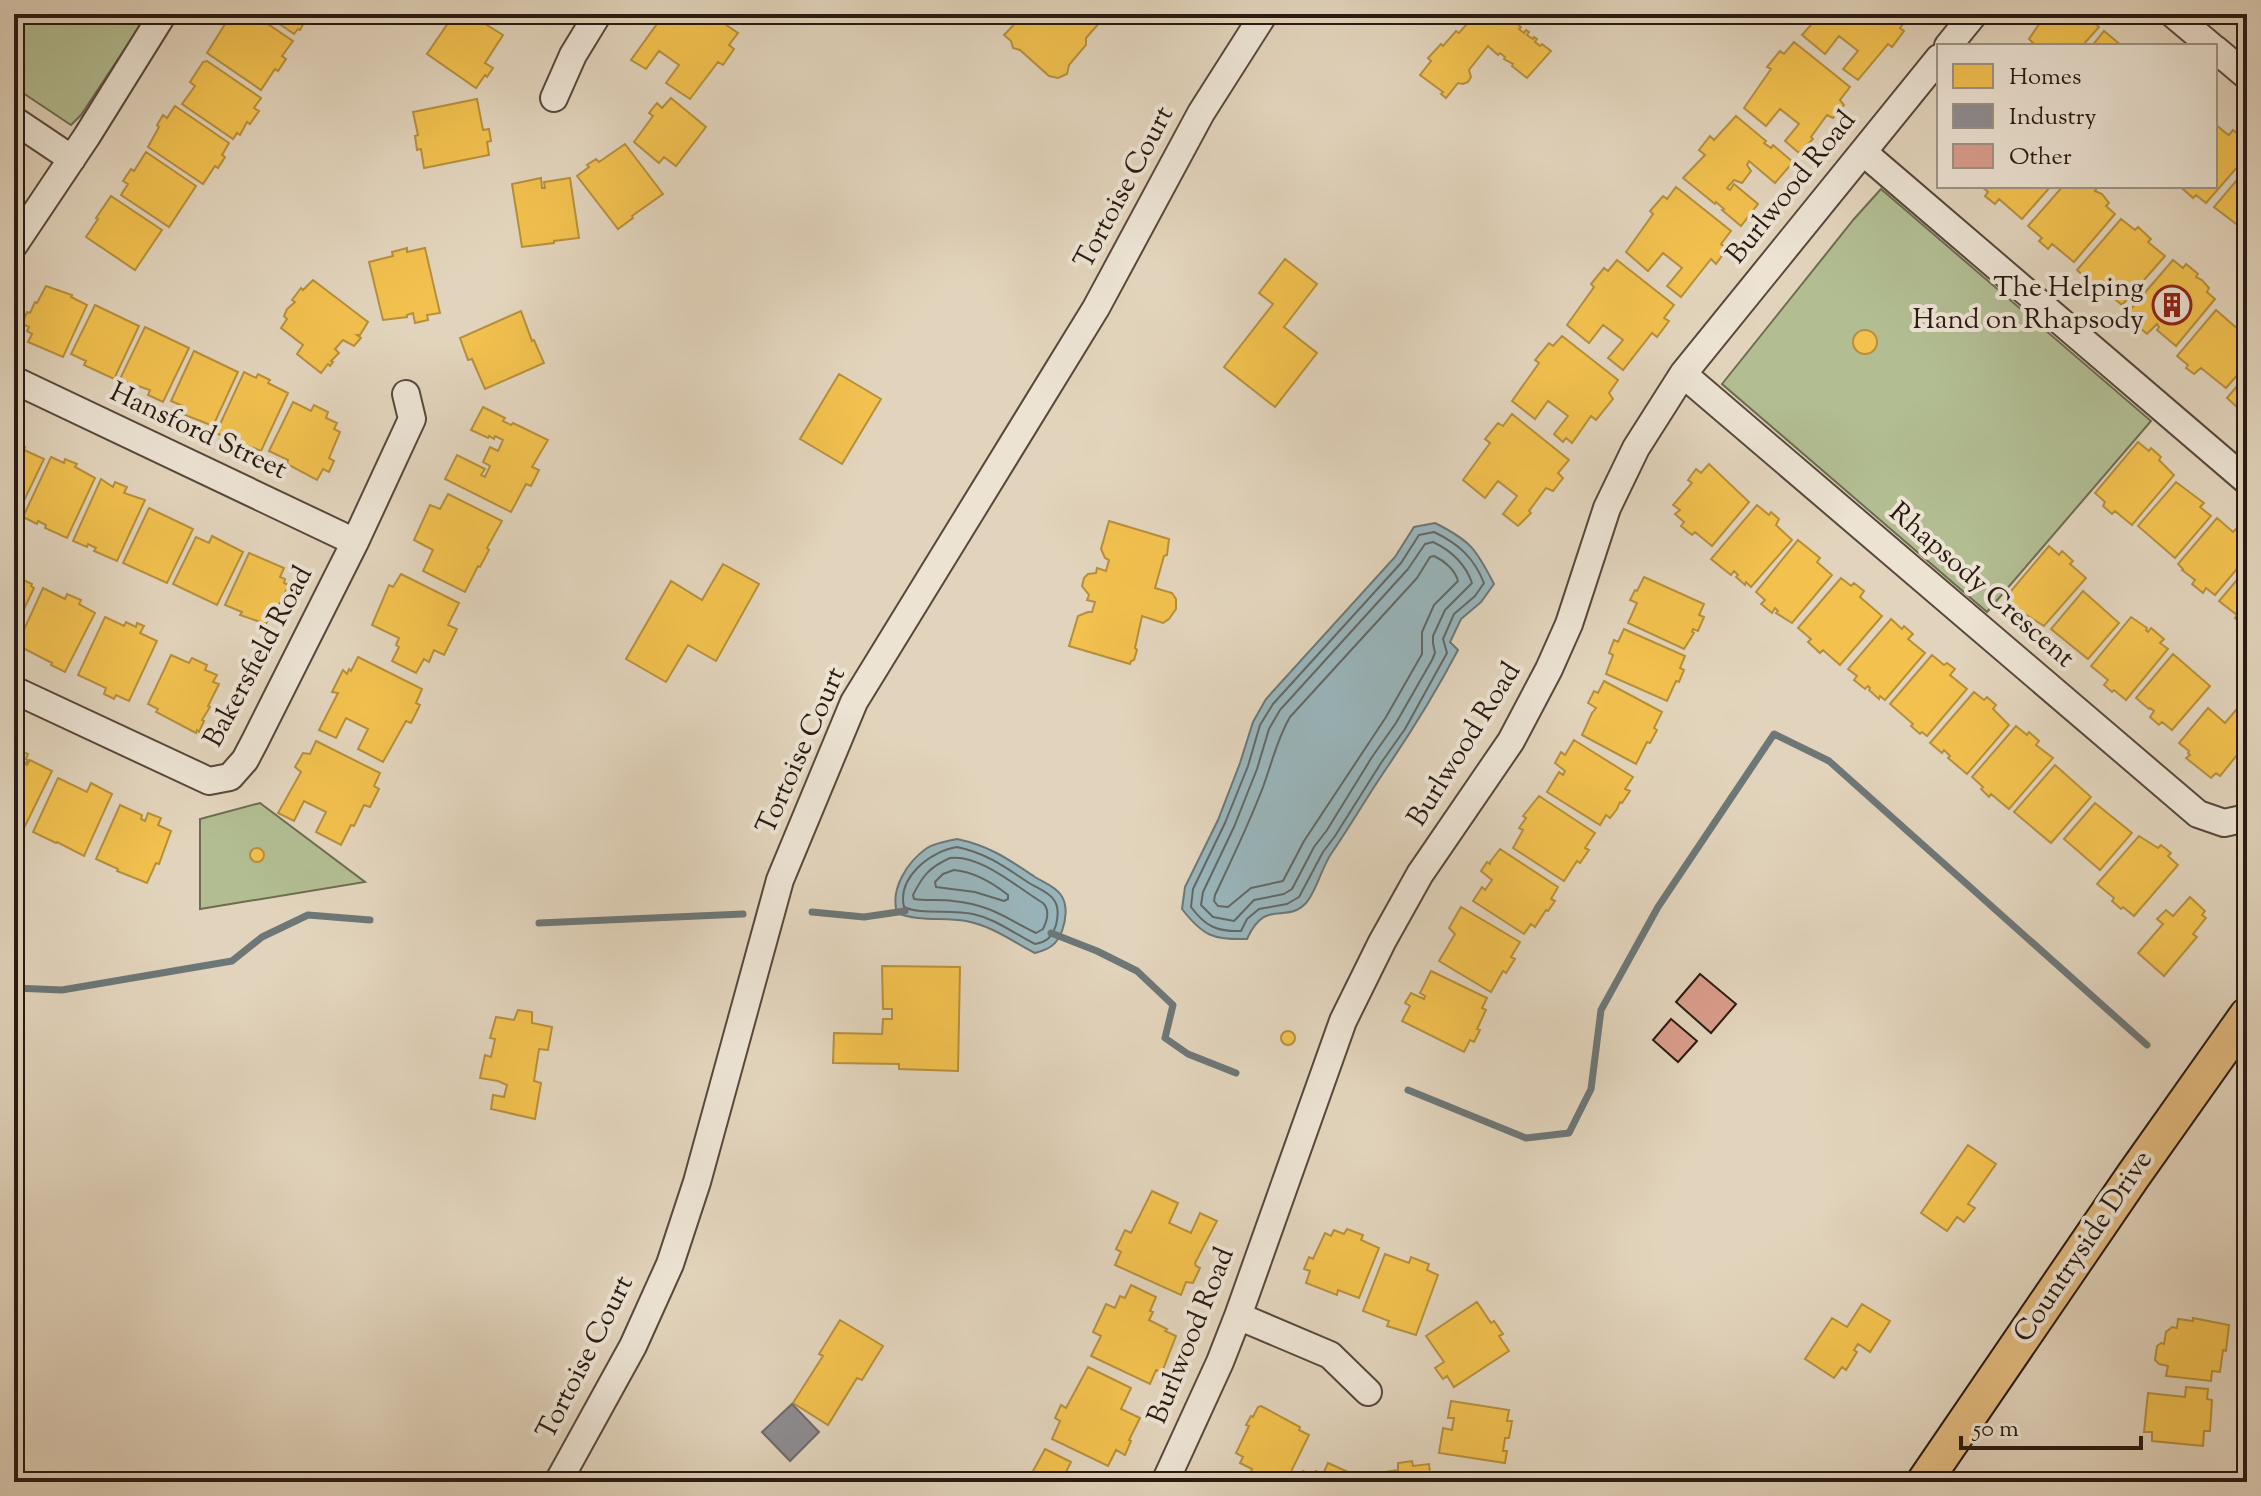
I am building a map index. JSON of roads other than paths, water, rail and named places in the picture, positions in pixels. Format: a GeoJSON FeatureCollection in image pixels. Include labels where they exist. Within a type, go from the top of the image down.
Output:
{"type":"FeatureCollection","features":[{"type":"Feature","properties":{"kind":"main road","name":"Countryside Drive"},"geometry":{"type":"LineString","coordinates":[[1924,1482],[2247,1015]]}},
{"type":"Feature","properties":{"kind":"street"},"geometry":{"type":"LineString","coordinates":[[14,245],[163,14]]}},
{"type":"Feature","properties":{"kind":"street"},"geometry":{"type":"LineString","coordinates":[[554,98],[573,55],[598,14]]}},
{"type":"Feature","properties":{"kind":"street","name":"Tortoise Court"},"geometry":{"type":"LineString","coordinates":[[558,1482],[633,1346],[670,1264],[697,1182],[780,880],[854,702],[1096,308],[1201,113],[1264,14]]}},
{"type":"Feature","properties":{"kind":"street"},"geometry":{"type":"LineString","coordinates":[[1950,44],[1974,14]]}},
{"type":"Feature","properties":{"kind":"street"},"geometry":{"type":"LineString","coordinates":[[2173,14],[2208,44]]}},
{"type":"Feature","properties":{"kind":"street"},"geometry":{"type":"LineString","coordinates":[[2217,51],[2247,76]]}},
{"type":"Feature","properties":{"kind":"street","name":"Burlwood Road"},"geometry":{"type":"LineString","coordinates":[[1165,1482],[1238,1316],[1343,1021],[1420,874],[1511,741],[1529,708],[1569,624],[1595,539],[1620,477],[1652,420],[1683,374],[1937,60]]}},
{"type":"Feature","properties":{"kind":"street"},"geometry":{"type":"LineString","coordinates":[[14,120],[72,159]]}},
{"type":"Feature","properties":{"kind":"street"},"geometry":{"type":"LineString","coordinates":[[1863,152],[2247,481]]}},
{"type":"Feature","properties":{"kind":"street","name":"Rhapsody Crescent"},"geometry":{"type":"LineString","coordinates":[[1683,374],[2198,814],[2224,823],[2247,818]]}},
{"type":"Feature","properties":{"kind":"street","name":"Hansford Street"},"geometry":{"type":"LineString","coordinates":[[14,380],[355,542]]}},
{"type":"Feature","properties":{"kind":"street","name":"Bakersfield Road"},"geometry":{"type":"LineString","coordinates":[[14,690],[209,781],[230,777],[245,760],[255,741],[355,542],[412,419],[406,394]]}},
{"type":"Feature","properties":{"kind":"street"},"geometry":{"type":"LineString","coordinates":[[1238,1316],[1330,1355],[1368,1392]]}},
{"type":"Feature","properties":{"kind":"water"},"geometry":{"type":"Polygon","coordinates":[[[1435,523],[1471,547],[1494,584],[1481,602],[1461,619],[1450,642],[1458,650],[1450,665],[1416,724],[1331,854],[1306,903],[1291,912],[1261,919],[1247,939],[1225,939],[1203,931],[1182,909],[1185,887],[1218,820],[1253,722],[1266,699],[1395,557],[1414,527],[1435,523]]]}},
{"type":"Feature","properties":{"kind":"water"},"geometry":{"type":"Polygon","coordinates":[[[957,839],[998,854],[1058,892],[1065,903],[1066,913],[1062,931],[1055,943],[1035,953],[975,923],[897,913],[898,886],[907,868],[930,846],[957,839]]]}},
{"type":"Feature","properties":{"kind":"waterway"},"geometry":{"type":"LineString","coordinates":[[1408,1090],[1526,1138],[1569,1133],[1591,1089],[1601,1010],[1658,907],[1774,734],[1829,761],[2147,1045]]}},
{"type":"Feature","properties":{"kind":"waterway"},"geometry":{"type":"LineString","coordinates":[[812,912],[864,917],[905,911]]}},
{"type":"Feature","properties":{"kind":"waterway"},"geometry":{"type":"LineString","coordinates":[[539,923],[743,914]]}},
{"type":"Feature","properties":{"kind":"waterway"},"geometry":{"type":"LineString","coordinates":[[14,988],[62,990],[232,961],[262,937],[308,915],[370,920]]}},
{"type":"Feature","properties":{"kind":"waterway"},"geometry":{"type":"LineString","coordinates":[[1051,933],[1137,971],[1173,1005],[1165,1038],[1188,1054],[1236,1073]]}},
{"type":"Feature","properties":{"kind":"place","name":"The Helping Hand on Rhapsody"},"geometry":{"type":"Point","coordinates":[2172,305]}}]}
